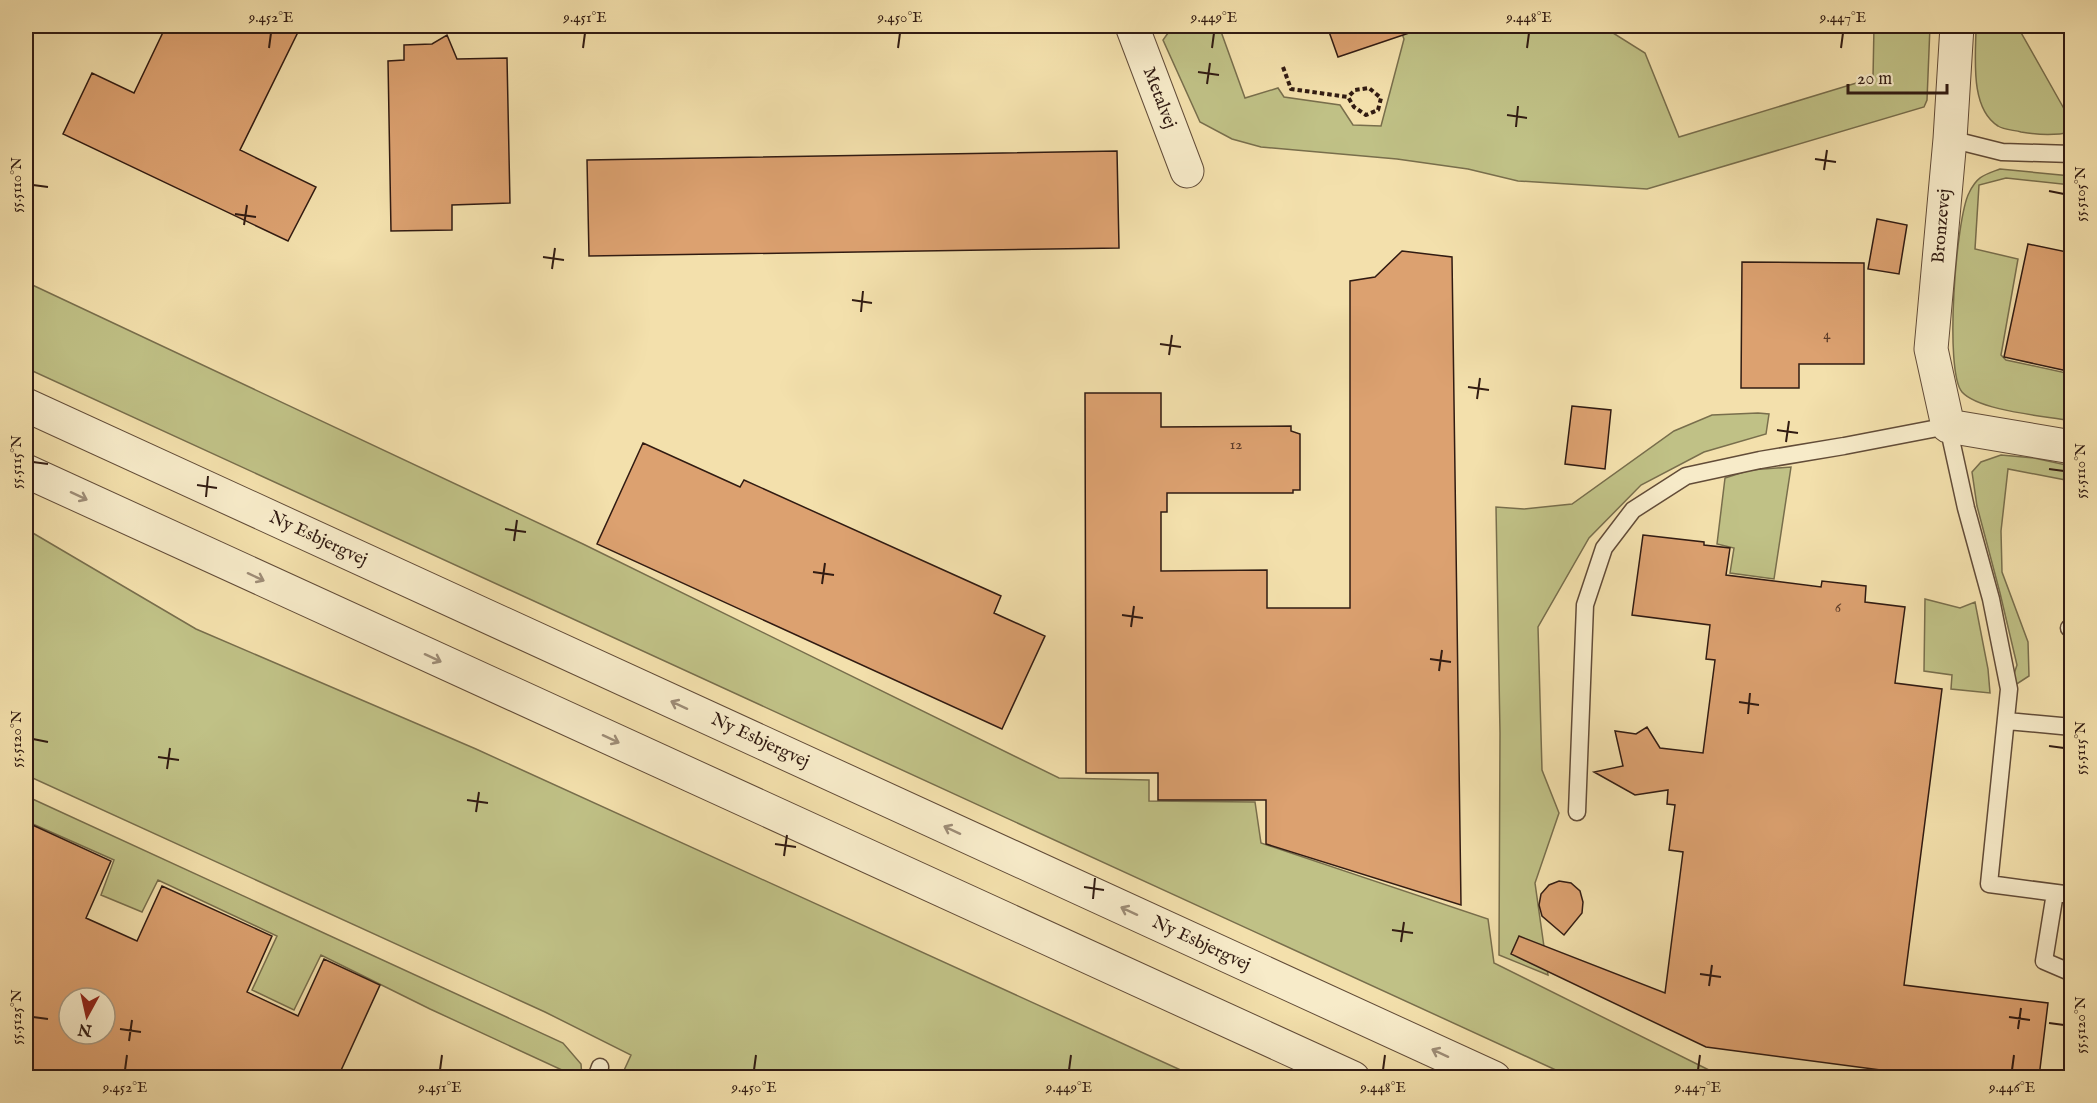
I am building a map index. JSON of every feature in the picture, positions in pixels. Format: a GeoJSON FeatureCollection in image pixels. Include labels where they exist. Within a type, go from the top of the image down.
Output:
{"type":"FeatureCollection","features":[{"type":"Feature","properties":{"kind":"street","name":"Metalvej"},"geometry":{"type":"LineString","coordinates":[[1132,26],[1187,171]]}},
{"type":"Feature","properties":{"kind":"street","name":"Bronzevej"},"geometry":{"type":"LineString","coordinates":[[1948,426],[1931,349],[1950,139],[1957,26]]}},
{"type":"Feature","properties":{"kind":"street","name":"Ny Esbjergvej"},"geometry":{"type":"LineString","coordinates":[[26,405],[1494,1077]]}},
{"type":"Feature","properties":{"kind":"street"},"geometry":{"type":"LineString","coordinates":[[1948,426],[2072,447]]}},
{"type":"Feature","properties":{"kind":"street"},"geometry":{"type":"LineString","coordinates":[[26,471],[1353,1077]]}},
{"type":"Feature","properties":{"kind":"lane"},"geometry":{"type":"LineString","coordinates":[[1950,139],[2002,152],[2072,154]]}},
{"type":"Feature","properties":{"kind":"lane"},"geometry":{"type":"LineString","coordinates":[[1578,812],[1585,605],[1604,548],[1633,510],[1686,476],[1760,460],[1948,426]]}},
{"type":"Feature","properties":{"kind":"lane","name":"Bronzevej"},"geometry":{"type":"LineString","coordinates":[[1948,426],[1966,508],[1992,598],[2009,689],[1989,884],[2063,894]]}},
{"type":"Feature","properties":{"kind":"lane"},"geometry":{"type":"LineString","coordinates":[[2007,722],[2072,727]]}},
{"type":"Feature","properties":{"kind":"lane"},"geometry":{"type":"LineString","coordinates":[[2063,894],[2044,961],[2072,973]]}},
{"type":"Feature","properties":{"kind":"path"},"geometry":{"type":"LineString","coordinates":[[1283,67],[1291,89],[1348,97]]}},
{"type":"Feature","properties":{"kind":"path"},"geometry":{"type":"LineString","coordinates":[[1369,88],[1381,98],[1378,110],[1366,115],[1354,107],[1348,97],[1355,90],[1369,88]]}},
{"type":"Feature","properties":{"kind":"green space"},"geometry":{"type":"Polygon","coordinates":[[[1191,26],[1219,26],[1245,98],[1278,88],[1284,97],[1340,105],[1353,125],[1381,126],[1404,39],[1399,26],[1602,26],[1645,53],[1679,137],[1873,78],[1874,26],[1930,26],[1927,100],[1924,107],[1647,189],[1518,181],[1468,169],[1397,159],[1261,147],[1232,139],[1200,122],[1163,40],[1168,33],[1191,26]]]}},
{"type":"Feature","properties":{"kind":"green space"},"geometry":{"type":"Polygon","coordinates":[[[1976,26],[2019,26],[2067,114],[2071,111],[2071,132],[2046,135],[2021,132],[2000,127],[1989,118],[1982,107],[1976,80],[1976,26]]]}},
{"type":"Feature","properties":{"kind":"green space"},"geometry":{"type":"Polygon","coordinates":[[[2000,169],[2071,176],[2071,185],[2006,178],[1979,185],[1975,249],[2018,259],[2001,355],[2006,360],[2071,374],[2071,421],[2014,412],[1983,404],[1962,392],[1957,378],[1954,356],[1954,294],[1956,261],[1964,208],[1975,183],[1985,175],[2000,169]]]}},
{"type":"Feature","properties":{"kind":"green space"},"geometry":{"type":"Polygon","coordinates":[[[26,282],[583,544],[1059,778],[1149,780],[1149,801],[1255,802],[1261,843],[1488,919],[1494,963],[1723,1077],[1571,1077],[26,368],[26,282]]]}},
{"type":"Feature","properties":{"kind":"green space"},"geometry":{"type":"Polygon","coordinates":[[[1769,414],[1766,434],[1704,452],[1641,485],[1589,538],[1538,627],[1542,770],[1559,813],[1535,883],[1548,975],[1499,955],[1500,733],[1496,507],[1524,509],[1572,504],[1674,431],[1712,415],[1769,414]]]}},
{"type":"Feature","properties":{"kind":"green space"},"geometry":{"type":"Polygon","coordinates":[[[2001,455],[2034,458],[2071,466],[2071,481],[2008,469],[2001,531],[2002,572],[2028,642],[2029,676],[2009,689],[2017,665],[1977,506],[1972,472],[1981,462],[2001,455]]]}},
{"type":"Feature","properties":{"kind":"green space"},"geometry":{"type":"Polygon","coordinates":[[[1791,467],[1774,579],[1730,573],[1734,548],[1717,544],[1725,478],[1750,470],[1791,467]]]}},
{"type":"Feature","properties":{"kind":"green space"},"geometry":{"type":"Polygon","coordinates":[[[26,529],[196,629],[476,749],[1196,1077],[621,1077],[631,1055],[545,1012],[26,775],[26,529]]]}},
{"type":"Feature","properties":{"kind":"green space"},"geometry":{"type":"Polygon","coordinates":[[[1925,599],[1960,608],[1975,602],[1988,669],[1990,693],[1951,689],[1952,675],[1924,671],[1925,599]]]}},
{"type":"Feature","properties":{"kind":"green space"},"geometry":{"type":"Polygon","coordinates":[[[26,796],[563,1043],[581,1064],[582,1077],[577,1077],[430,1009],[321,955],[294,1010],[252,990],[277,936],[158,880],[142,912],[101,895],[114,860],[26,821],[26,796]]]}},
{"type":"Feature","properties":{"kind":"building"},"geometry":{"type":"Polygon","coordinates":[[[166,26],[301,26],[240,150],[316,187],[288,241],[63,134],[92,73],[134,93],[166,26]]]}},
{"type":"Feature","properties":{"kind":"building"},"geometry":{"type":"Polygon","coordinates":[[[1327,26],[1417,26],[1418,30],[1338,57],[1327,26]]]}},
{"type":"Feature","properties":{"kind":"building"},"geometry":{"type":"Polygon","coordinates":[[[447,35],[457,59],[507,58],[510,203],[452,205],[452,230],[391,231],[388,61],[404,60],[404,45],[432,44],[447,35]]]}},
{"type":"Feature","properties":{"kind":"building"},"geometry":{"type":"Polygon","coordinates":[[[1117,151],[1119,248],[589,256],[587,160],[1117,151]]]}},
{"type":"Feature","properties":{"kind":"building"},"geometry":{"type":"Polygon","coordinates":[[[1877,219],[1907,225],[1899,274],[1868,269],[1877,219]]]}},
{"type":"Feature","properties":{"kind":"building"},"geometry":{"type":"Polygon","coordinates":[[[2028,244],[2072,253],[2072,372],[2004,357],[2028,244]]]}},
{"type":"Feature","properties":{"kind":"building"},"geometry":{"type":"Polygon","coordinates":[[[1402,251],[1452,257],[1461,905],[1266,844],[1266,800],[1158,800],[1158,773],[1086,773],[1085,393],[1161,393],[1161,427],[1291,426],[1291,431],[1300,434],[1300,490],[1293,490],[1293,493],[1167,493],[1167,512],[1161,512],[1161,571],[1267,570],[1267,608],[1350,608],[1350,281],[1375,277],[1402,251]]]}},
{"type":"Feature","properties":{"kind":"building"},"geometry":{"type":"Polygon","coordinates":[[[1742,262],[1864,263],[1864,364],[1799,364],[1799,388],[1741,388],[1742,262]]]}},
{"type":"Feature","properties":{"kind":"building"},"geometry":{"type":"Polygon","coordinates":[[[1572,406],[1611,410],[1605,469],[1565,464],[1572,406]]]}},
{"type":"Feature","properties":{"kind":"building"},"geometry":{"type":"Polygon","coordinates":[[[643,443],[740,487],[744,480],[1001,596],[994,613],[1045,636],[1002,729],[597,544],[643,443]]]}},
{"type":"Feature","properties":{"kind":"building"},"geometry":{"type":"Polygon","coordinates":[[[1643,535],[1704,542],[1704,545],[1730,548],[1726,575],[1821,587],[1822,581],[1866,586],[1865,602],[1905,607],[1895,683],[1942,689],[1904,985],[2048,1003],[2039,1077],[1934,1077],[1706,1047],[1511,954],[1519,936],[1665,993],[1683,852],[1669,850],[1675,805],[1667,804],[1668,790],[1635,795],[1594,772],[1623,766],[1615,731],[1636,734],[1647,727],[1660,748],[1703,753],[1715,660],[1706,659],[1710,625],[1632,615],[1643,535]]]}},
{"type":"Feature","properties":{"kind":"building"},"geometry":{"type":"Polygon","coordinates":[[[26,822],[111,861],[86,918],[137,941],[162,886],[272,936],[247,992],[298,1016],[324,959],[380,985],[338,1077],[26,1077],[26,822]]]}},
{"type":"Feature","properties":{"kind":"building"},"geometry":{"type":"Polygon","coordinates":[[[1559,881],[1571,883],[1580,891],[1583,902],[1582,913],[1564,935],[1542,916],[1539,905],[1541,894],[1549,885],[1559,881]]]}}]}
